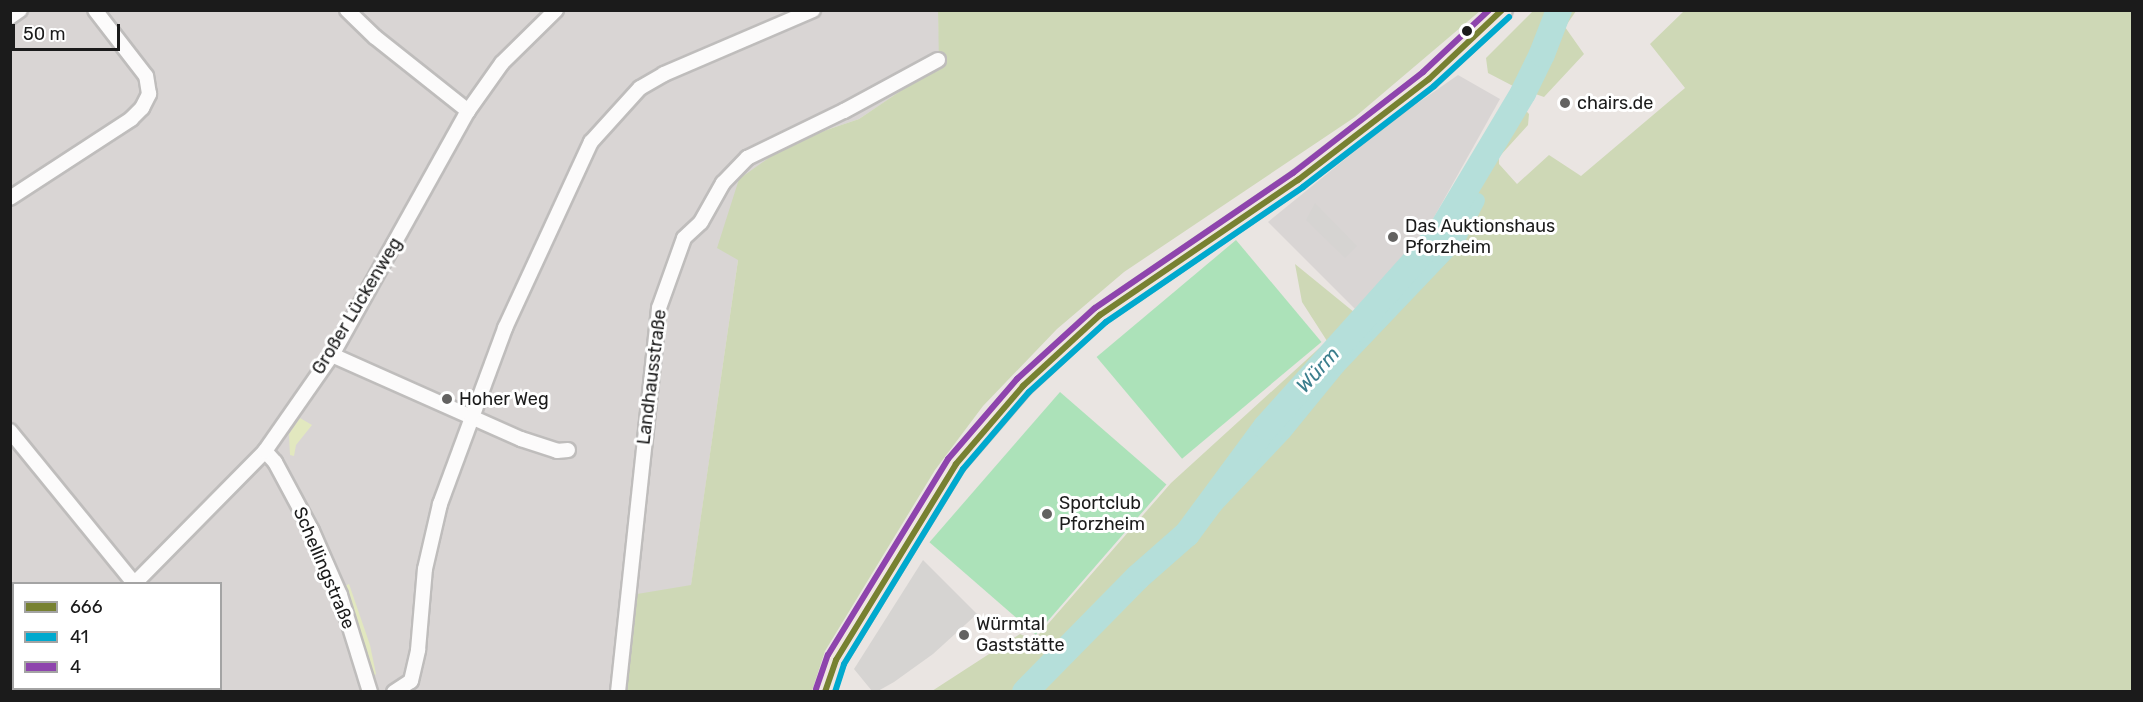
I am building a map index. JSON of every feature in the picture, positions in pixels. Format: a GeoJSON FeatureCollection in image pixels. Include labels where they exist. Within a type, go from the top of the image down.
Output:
{"type":"FeatureCollection","features":[{"type":"Feature","properties":{"kind":"main road"},"geometry":{"type":"LineString","coordinates":[[825,692],[836,660],[956,464],[1023,386],[1100,315],[1298,180],[1429,79],[1503,10]]}},
{"type":"Feature","properties":{"kind":"street"},"geometry":{"type":"LineString","coordinates":[[10,17],[20,10]]}},
{"type":"Feature","properties":{"kind":"street"},"geometry":{"type":"LineString","coordinates":[[10,198],[131,119],[149,94],[146,76],[95,10]]}},
{"type":"Feature","properties":{"kind":"street"},"geometry":{"type":"LineString","coordinates":[[347,10],[375,37],[468,111]]}},
{"type":"Feature","properties":{"kind":"street","name":"Großer Lückenweg"},"geometry":{"type":"LineString","coordinates":[[137,582],[265,451],[332,355],[468,111],[502,63],[556,10]]}},
{"type":"Feature","properties":{"kind":"street"},"geometry":{"type":"LineString","coordinates":[[394,692],[411,681],[418,650],[425,569],[440,504],[505,328],[591,142],[640,88],[664,74],[813,10]]}},
{"type":"Feature","properties":{"kind":"street","name":"Landhausstraße"},"geometry":{"type":"LineString","coordinates":[[618,692],[658,318],[684,238],[701,222],[723,183],[747,159],[844,111],[938,60]]}},
{"type":"Feature","properties":{"kind":"street"},"geometry":{"type":"LineString","coordinates":[[332,355],[521,439],[557,451],[568,450]]}},
{"type":"Feature","properties":{"kind":"street","name":"Großer Lückenweg"},"geometry":{"type":"LineString","coordinates":[[10,431],[133,582]]}},
{"type":"Feature","properties":{"kind":"street","name":"Schellingstraße"},"geometry":{"type":"LineString","coordinates":[[265,451],[275,462],[317,542],[340,596],[370,692]]}},
{"type":"Feature","properties":{"kind":"shaded area"},"geometry":{"type":"Polygon","coordinates":[[[10,11],[938,11],[940,65],[859,119],[791,142],[738,260],[691,586],[625,691],[11,691],[10,11]]]}},
{"type":"Feature","properties":{"kind":"shaded area"},"geometry":{"type":"Polygon","coordinates":[[[1458,75],[1500,99],[1418,246],[1361,315],[1268,222],[1392,121],[1458,75]]]}},
{"type":"Feature","properties":{"kind":"shaded area"},"geometry":{"type":"Polygon","coordinates":[[[1315,203],[1357,246],[1345,258],[1306,220],[1315,203]]]}},
{"type":"Feature","properties":{"kind":"shaded area"},"geometry":{"type":"Polygon","coordinates":[[[923,560],[977,614],[933,654],[894,682],[878,691],[872,691],[854,669],[923,560]]]}},
{"type":"Feature","properties":{"kind":"green space"},"geometry":{"type":"Polygon","coordinates":[[[938,11],[1480,11],[1355,117],[1124,272],[1057,329],[983,406],[935,470],[825,651],[812,691],[625,692],[637,594],[691,585],[738,260],[717,248],[739,179],[791,142],[859,119],[939,65],[938,11]]]}},
{"type":"Feature","properties":{"kind":"green space"},"geometry":{"type":"Polygon","coordinates":[[[1533,11],[1576,11],[1565,27],[1584,54],[1544,97],[1513,86],[1488,73],[1486,58],[1533,11]]]}},
{"type":"Feature","properties":{"kind":"green space"},"geometry":{"type":"Polygon","coordinates":[[[1684,11],[2132,11],[2132,691],[932,691],[1020,634],[1034,640],[1171,483],[1327,341],[1302,302],[1295,264],[1360,317],[1363,316],[1421,247],[1515,99],[1529,114],[1528,125],[1499,157],[1499,164],[1517,184],[1549,155],[1581,176],[1685,88],[1650,44],[1684,11]]]}},
{"type":"Feature","properties":{"kind":"green space","name":"Sportclub Pforzheim"},"geometry":{"type":"Polygon","coordinates":[[[1236,240],[1321,342],[1182,459],[1097,357],[1236,240]]]}},
{"type":"Feature","properties":{"kind":"green space","name":"Sportclub Pforzheim"},"geometry":{"type":"Polygon","coordinates":[[[1060,392],[1166,485],[1036,635],[929,542],[1060,392]]]}},
{"type":"Feature","properties":{"kind":"green space"},"geometry":{"type":"Polygon","coordinates":[[[300,418],[312,425],[296,445],[294,456],[290,455],[289,434],[300,418]]]}},
{"type":"Feature","properties":{"kind":"green space"},"geometry":{"type":"Polygon","coordinates":[[[349,584],[370,645],[376,674],[373,677],[345,586],[349,584]]]}},
{"type":"Feature","properties":{"kind":"waterway","name":"Würm"},"geometry":{"type":"LineString","coordinates":[[1025,692],[1138,577],[1187,534],[1266,427],[1439,234],[1523,93],[1542,54],[1559,10]]}},
{"type":"Feature","properties":{"kind":"waterway"},"geometry":{"type":"LineString","coordinates":[[1187,534],[1284,431],[1337,366],[1456,241],[1477,200]]}},
{"type":"Feature","properties":{"kind":"transit line","name":"4"},"geometry":{"type":"LineString","coordinates":[[816,689],[828,655],[948,459],[1017,379],[1095,308],[1293,173],[1423,72],[1489,10]]}},
{"type":"Feature","properties":{"kind":"transit line","name":"666"},"geometry":{"type":"LineString","coordinates":[[825,692],[836,660],[956,464],[1023,386],[1100,315],[1298,180],[1429,79],[1502,10]]}},
{"type":"Feature","properties":{"kind":"transit line","name":"41"},"geometry":{"type":"LineString","coordinates":[[835,692],[844,664],[963,469],[1029,392],[1106,322],[1303,187],[1434,86],[1509,17]]}},
{"type":"Feature","properties":{"kind":"place","name":"chairs.de"},"geometry":{"type":"Point","coordinates":[1565,103]}},
{"type":"Feature","properties":{"kind":"place","name":"Das Auktionshaus Pforzheim"},"geometry":{"type":"Point","coordinates":[1393,237]}},
{"type":"Feature","properties":{"kind":"place","name":"Hoher Weg"},"geometry":{"type":"Point","coordinates":[447,399]}},
{"type":"Feature","properties":{"kind":"place","name":"Sportclub Pforzheim"},"geometry":{"type":"Point","coordinates":[1047,514]}},
{"type":"Feature","properties":{"kind":"place","name":"Würmtal Gaststätte"},"geometry":{"type":"Point","coordinates":[964,635]}}]}
